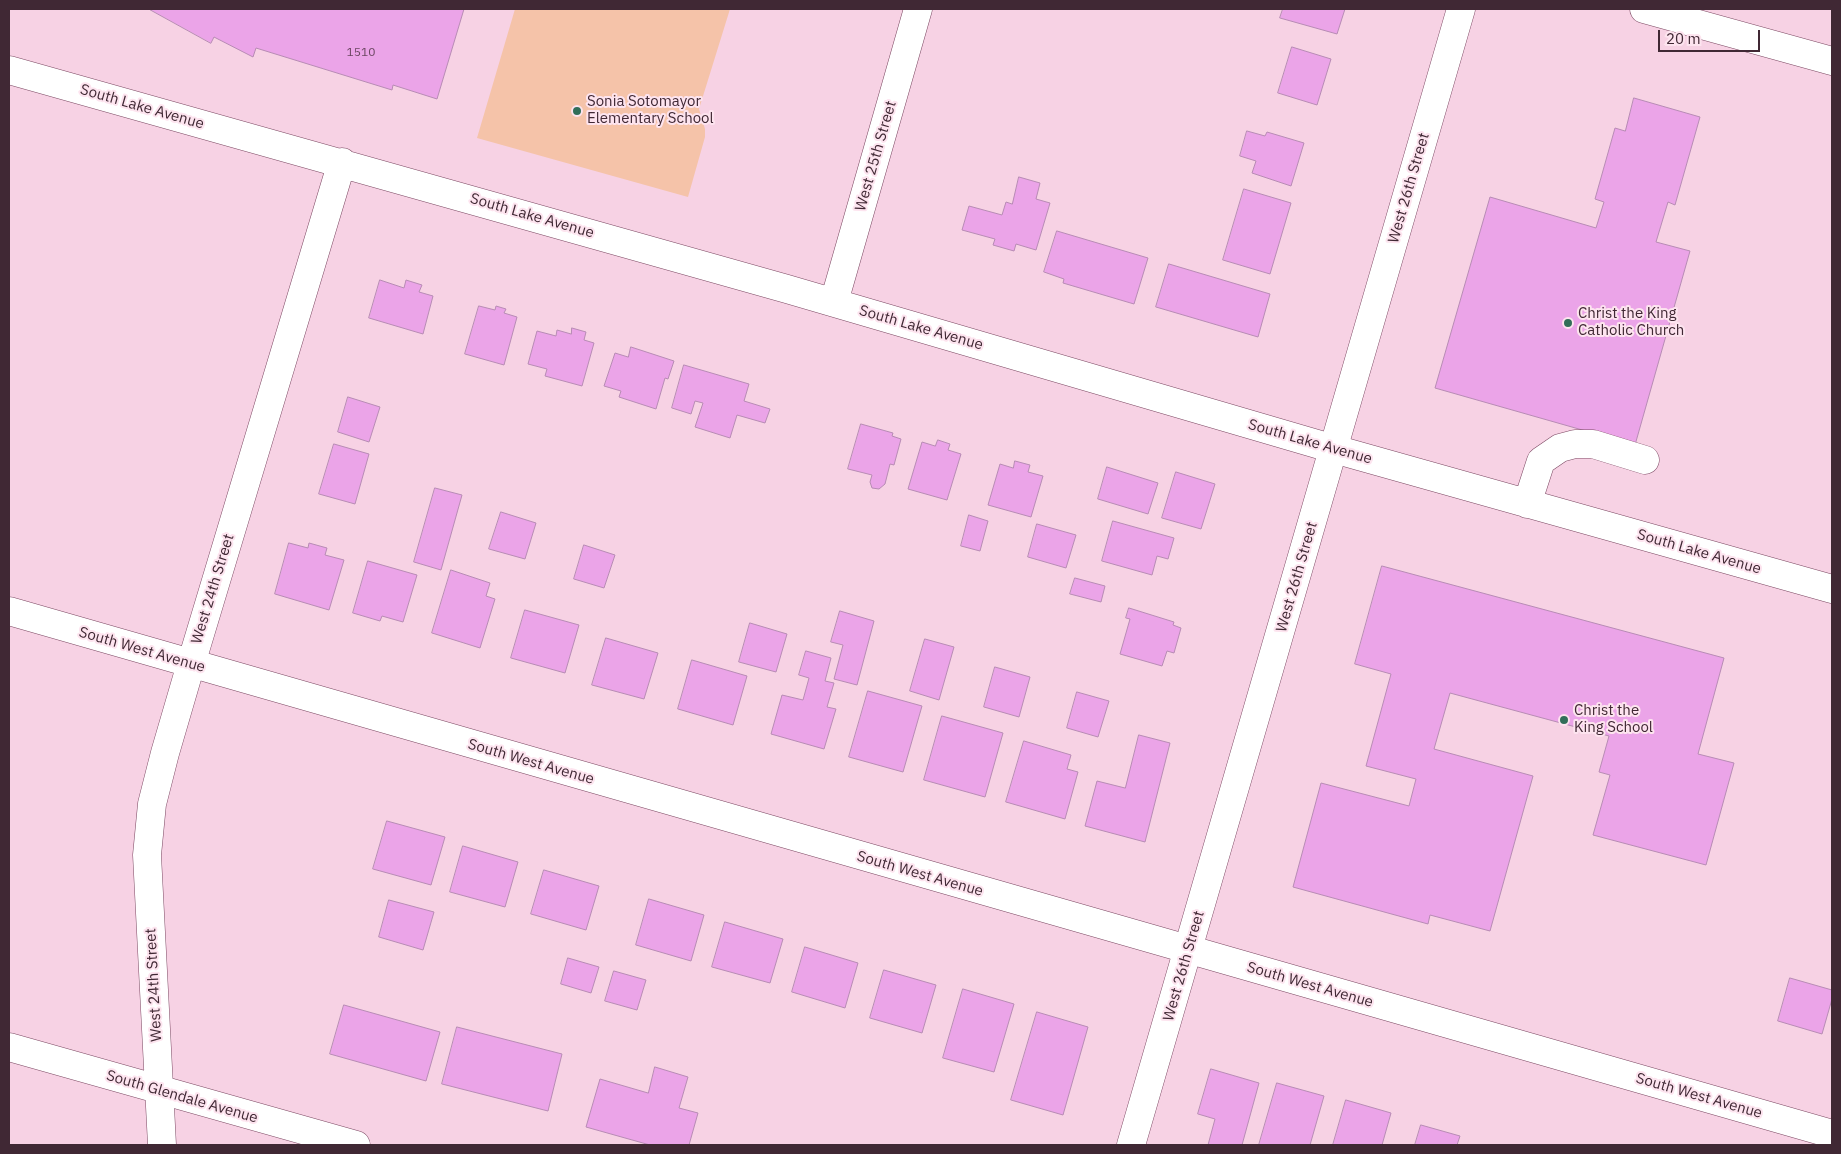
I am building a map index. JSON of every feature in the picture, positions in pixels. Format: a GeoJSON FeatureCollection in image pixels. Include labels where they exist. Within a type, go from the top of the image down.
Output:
{"type":"FeatureCollection","features":[{"type":"Feature","properties":{"kind":"street","name":"West 25th Street"},"geometry":{"type":"LineString","coordinates":[[834,302],[918,9]]}},
{"type":"Feature","properties":{"kind":"street","name":"West 26th Street"},"geometry":{"type":"LineString","coordinates":[[1132,1145],[1461,9]]}},
{"type":"Feature","properties":{"kind":"street"},"geometry":{"type":"LineString","coordinates":[[1644,9],[1832,61]]}},
{"type":"Feature","properties":{"kind":"street","name":"South Lake Avenue"},"geometry":{"type":"LineString","coordinates":[[9,70],[342,162],[834,302],[1334,449],[1832,589]]}},
{"type":"Feature","properties":{"kind":"street","name":"West 24th Street"},"geometry":{"type":"LineString","coordinates":[[162,1145],[147,855],[152,804],[164,753],[342,162]]}},
{"type":"Feature","properties":{"kind":"street"},"geometry":{"type":"LineString","coordinates":[[1527,504],[1541,461],[1560,448],[1575,444],[1593,444],[1645,460]]}},
{"type":"Feature","properties":{"kind":"street","name":"South West Avenue"},"geometry":{"type":"LineString","coordinates":[[9,611],[1832,1134]]}},
{"type":"Feature","properties":{"kind":"street","name":"South Glendale Avenue"},"geometry":{"type":"LineString","coordinates":[[9,1048],[356,1145]]}},
{"type":"Feature","properties":{"kind":"shaded area"},"geometry":{"type":"Polygon","coordinates":[[[515,9],[730,9],[699,109],[705,129],[705,137],[688,197],[477,138],[515,9]]]}},
{"type":"Feature","properties":{"kind":"building"},"geometry":{"type":"Polygon","coordinates":[[[149,9],[464,9],[437,99],[393,85],[392,90],[256,48],[253,57],[214,37],[211,43],[149,9]]]}},
{"type":"Feature","properties":{"kind":"building"},"geometry":{"type":"Polygon","coordinates":[[[1283,9],[1345,9],[1337,34],[1280,18],[1283,9]]]}},
{"type":"Feature","properties":{"kind":"building"},"geometry":{"type":"Polygon","coordinates":[[[1292,47],[1331,59],[1317,105],[1278,93],[1292,47]]]}},
{"type":"Feature","properties":{"kind":"building"},"geometry":{"type":"Polygon","coordinates":[[[1634,98],[1700,117],[1675,205],[1668,202],[1656,242],[1690,251],[1635,445],[1435,388],[1490,197],[1596,228],[1604,202],[1595,199],[1615,128],[1625,131],[1634,98]]]}},
{"type":"Feature","properties":{"kind":"building"},"geometry":{"type":"Polygon","coordinates":[[[1247,131],[1265,136],[1267,132],[1304,143],[1291,186],[1252,173],[1256,161],[1240,156],[1247,131]]]}},
{"type":"Feature","properties":{"kind":"building"},"geometry":{"type":"Polygon","coordinates":[[[1019,177],[1040,183],[1036,199],[1050,203],[1036,250],[1016,244],[1014,251],[993,245],[995,239],[962,230],[969,206],[1002,215],[1006,202],[1012,204],[1019,177]]]}},
{"type":"Feature","properties":{"kind":"building"},"geometry":{"type":"Polygon","coordinates":[[[1244,189],[1291,203],[1270,274],[1223,260],[1244,189]]]}},
{"type":"Feature","properties":{"kind":"building"},"geometry":{"type":"Polygon","coordinates":[[[1057,231],[1148,258],[1134,304],[1063,283],[1064,279],[1044,272],[1057,231]]]}},
{"type":"Feature","properties":{"kind":"building"},"geometry":{"type":"Polygon","coordinates":[[[1169,264],[1270,294],[1258,337],[1156,307],[1169,264]]]}},
{"type":"Feature","properties":{"kind":"building"},"geometry":{"type":"Polygon","coordinates":[[[380,280],[404,288],[406,280],[422,285],[419,292],[433,296],[423,334],[369,318],[380,280]]]}},
{"type":"Feature","properties":{"kind":"building"},"geometry":{"type":"Polygon","coordinates":[[[479,306],[495,310],[496,306],[506,309],[504,313],[517,317],[504,365],[465,354],[479,306]]]}},
{"type":"Feature","properties":{"kind":"building"},"geometry":{"type":"Polygon","coordinates":[[[572,328],[586,332],[584,340],[594,343],[582,386],[545,376],[547,369],[528,364],[537,331],[556,336],[557,330],[571,334],[572,328]]]}},
{"type":"Feature","properties":{"kind":"building"},"geometry":{"type":"Polygon","coordinates":[[[631,347],[674,361],[668,379],[665,378],[656,409],[619,397],[621,391],[604,386],[615,353],[628,357],[631,347]]]}},
{"type":"Feature","properties":{"kind":"building"},"geometry":{"type":"Polygon","coordinates":[[[684,365],[749,384],[744,401],[770,409],[765,423],[737,415],[730,438],[695,427],[703,403],[695,401],[691,414],[672,408],[684,365]]]}},
{"type":"Feature","properties":{"kind":"building"},"geometry":{"type":"Polygon","coordinates":[[[348,397],[380,407],[369,442],[338,432],[348,397]]]}},
{"type":"Feature","properties":{"kind":"building"},"geometry":{"type":"Polygon","coordinates":[[[861,424],[893,433],[892,436],[901,439],[894,465],[890,464],[885,484],[879,489],[872,488],[870,482],[872,475],[848,469],[861,424]]]}},
{"type":"Feature","properties":{"kind":"building"},"geometry":{"type":"Polygon","coordinates":[[[938,440],[950,444],[948,450],[961,454],[947,500],[908,489],[922,442],[935,446],[938,440]]]}},
{"type":"Feature","properties":{"kind":"building"},"geometry":{"type":"Polygon","coordinates":[[[334,444],[369,454],[355,504],[319,494],[334,444]]]}},
{"type":"Feature","properties":{"kind":"building"},"geometry":{"type":"Polygon","coordinates":[[[1015,461],[1030,465],[1028,472],[1043,476],[1031,517],[988,505],[1000,464],[1013,468],[1015,461]]]}},
{"type":"Feature","properties":{"kind":"building"},"geometry":{"type":"Polygon","coordinates":[[[1107,467],[1158,483],[1148,514],[1098,499],[1107,467]]]}},
{"type":"Feature","properties":{"kind":"building"},"geometry":{"type":"Polygon","coordinates":[[[1176,472],[1215,484],[1201,529],[1162,518],[1176,472]]]}},
{"type":"Feature","properties":{"kind":"building"},"geometry":{"type":"Polygon","coordinates":[[[435,488],[462,495],[441,570],[414,562],[435,488]]]}},
{"type":"Feature","properties":{"kind":"building"},"geometry":{"type":"Polygon","coordinates":[[[501,512],[536,523],[525,559],[489,549],[501,512]]]}},
{"type":"Feature","properties":{"kind":"building"},"geometry":{"type":"Polygon","coordinates":[[[969,515],[988,521],[980,551],[961,546],[969,515]]]}},
{"type":"Feature","properties":{"kind":"building"},"geometry":{"type":"Polygon","coordinates":[[[1113,521],[1174,538],[1168,559],[1157,556],[1152,575],[1102,561],[1113,521]]]}},
{"type":"Feature","properties":{"kind":"building"},"geometry":{"type":"Polygon","coordinates":[[[1037,524],[1076,535],[1066,568],[1028,557],[1037,524]]]}},
{"type":"Feature","properties":{"kind":"building"},"geometry":{"type":"Polygon","coordinates":[[[289,543],[308,548],[309,543],[327,548],[325,555],[344,560],[329,610],[275,594],[289,543]]]}},
{"type":"Feature","properties":{"kind":"building"},"geometry":{"type":"Polygon","coordinates":[[[584,545],[615,555],[604,588],[574,579],[584,545]]]}},
{"type":"Feature","properties":{"kind":"building"},"geometry":{"type":"Polygon","coordinates":[[[368,561],[417,575],[403,622],[382,616],[380,621],[353,613],[368,561]]]}},
{"type":"Feature","properties":{"kind":"building"},"geometry":{"type":"Polygon","coordinates":[[[1382,566],[1724,658],[1698,754],[1734,763],[1706,865],[1593,835],[1610,775],[1599,772],[1609,736],[1450,693],[1434,749],[1533,776],[1490,931],[1430,915],[1428,924],[1293,887],[1321,783],[1409,806],[1416,779],[1366,766],[1391,674],[1355,664],[1382,566]]]}},
{"type":"Feature","properties":{"kind":"building"},"geometry":{"type":"Polygon","coordinates":[[[451,570],[490,583],[486,596],[495,599],[480,648],[432,633],[451,570]]]}},
{"type":"Feature","properties":{"kind":"building"},"geometry":{"type":"Polygon","coordinates":[[[1075,578],[1105,586],[1101,602],[1070,594],[1075,578]]]}},
{"type":"Feature","properties":{"kind":"building"},"geometry":{"type":"Polygon","coordinates":[[[1129,608],[1174,622],[1173,625],[1181,628],[1174,653],[1167,651],[1162,666],[1120,654],[1130,619],[1126,618],[1129,608]]]}},
{"type":"Feature","properties":{"kind":"building"},"geometry":{"type":"Polygon","coordinates":[[[525,610],[579,625],[565,673],[511,658],[525,610]]]}},
{"type":"Feature","properties":{"kind":"building"},"geometry":{"type":"Polygon","coordinates":[[[840,611],[874,621],[857,685],[834,679],[843,645],[831,642],[840,611]]]}},
{"type":"Feature","properties":{"kind":"building"},"geometry":{"type":"Polygon","coordinates":[[[750,623],[787,634],[776,672],[739,662],[750,623]]]}},
{"type":"Feature","properties":{"kind":"building"},"geometry":{"type":"Polygon","coordinates":[[[606,638],[658,653],[644,699],[592,685],[606,638]]]}},
{"type":"Feature","properties":{"kind":"building"},"geometry":{"type":"Polygon","coordinates":[[[925,639],[954,647],[939,700],[910,691],[925,639]]]}},
{"type":"Feature","properties":{"kind":"building"},"geometry":{"type":"Polygon","coordinates":[[[806,651],[831,658],[825,681],[834,683],[827,707],[836,709],[824,749],[771,734],[782,695],[803,700],[809,678],[799,675],[806,651]]]}},
{"type":"Feature","properties":{"kind":"building"},"geometry":{"type":"Polygon","coordinates":[[[692,660],[747,676],[733,725],[678,709],[692,660]]]}},
{"type":"Feature","properties":{"kind":"building"},"geometry":{"type":"Polygon","coordinates":[[[995,667],[1030,677],[1019,717],[984,707],[995,667]]]}},
{"type":"Feature","properties":{"kind":"building"},"geometry":{"type":"Polygon","coordinates":[[[868,691],[922,706],[903,772],[849,757],[868,691]]]}},
{"type":"Feature","properties":{"kind":"building"},"geometry":{"type":"Polygon","coordinates":[[[1077,692],[1109,701],[1098,737],[1067,728],[1077,692]]]}},
{"type":"Feature","properties":{"kind":"building"},"geometry":{"type":"Polygon","coordinates":[[[942,716],[1003,733],[985,797],[924,780],[942,716]]]}},
{"type":"Feature","properties":{"kind":"building"},"geometry":{"type":"Polygon","coordinates":[[[1139,735],[1170,743],[1145,842],[1085,826],[1097,781],[1125,788],[1139,735]]]}},
{"type":"Feature","properties":{"kind":"building"},"geometry":{"type":"Polygon","coordinates":[[[1024,741],[1071,755],[1067,769],[1078,772],[1065,819],[1006,802],[1024,741]]]}},
{"type":"Feature","properties":{"kind":"building"},"geometry":{"type":"Polygon","coordinates":[[[387,821],[445,837],[431,885],[373,869],[387,821]]]}},
{"type":"Feature","properties":{"kind":"building"},"geometry":{"type":"Polygon","coordinates":[[[463,846],[518,862],[505,907],[450,892],[463,846]]]}},
{"type":"Feature","properties":{"kind":"building"},"geometry":{"type":"Polygon","coordinates":[[[544,870],[599,886],[586,930],[531,914],[544,870]]]}},
{"type":"Feature","properties":{"kind":"building"},"geometry":{"type":"Polygon","coordinates":[[[649,899],[704,915],[691,961],[636,945],[649,899]]]}},
{"type":"Feature","properties":{"kind":"building"},"geometry":{"type":"Polygon","coordinates":[[[389,900],[434,912],[423,950],[379,937],[389,900]]]}},
{"type":"Feature","properties":{"kind":"building"},"geometry":{"type":"Polygon","coordinates":[[[725,922],[783,939],[770,983],[712,967],[725,922]]]}},
{"type":"Feature","properties":{"kind":"building"},"geometry":{"type":"Polygon","coordinates":[[[805,947],[858,963],[845,1008],[792,992],[805,947]]]}},
{"type":"Feature","properties":{"kind":"building"},"geometry":{"type":"Polygon","coordinates":[[[568,958],[599,967],[591,993],[561,984],[568,958]]]}},
{"type":"Feature","properties":{"kind":"building"},"geometry":{"type":"Polygon","coordinates":[[[884,970],[936,985],[922,1033],[870,1018],[884,970]]]}},
{"type":"Feature","properties":{"kind":"building"},"geometry":{"type":"Polygon","coordinates":[[[614,971],[646,980],[637,1010],[605,1001],[614,971]]]}},
{"type":"Feature","properties":{"kind":"building"},"geometry":{"type":"Polygon","coordinates":[[[1790,978],[1832,990],[1832,999],[1822,1034],[1778,1021],[1790,978]]]}},
{"type":"Feature","properties":{"kind":"building"},"geometry":{"type":"Polygon","coordinates":[[[963,989],[1014,1004],[994,1072],[943,1058],[963,989]]]}},
{"type":"Feature","properties":{"kind":"building"},"geometry":{"type":"Polygon","coordinates":[[[344,1005],[440,1032],[426,1081],[330,1054],[344,1005]]]}},
{"type":"Feature","properties":{"kind":"building"},"geometry":{"type":"Polygon","coordinates":[[[1037,1012],[1088,1027],[1063,1115],[1011,1100],[1037,1012]]]}},
{"type":"Feature","properties":{"kind":"building"},"geometry":{"type":"Polygon","coordinates":[[[457,1027],[562,1054],[548,1111],[442,1084],[457,1027]]]}},
{"type":"Feature","properties":{"kind":"building"},"geometry":{"type":"Polygon","coordinates":[[[655,1067],[688,1077],[679,1108],[698,1113],[689,1145],[650,1145],[586,1127],[600,1079],[648,1093],[655,1067]]]}},
{"type":"Feature","properties":{"kind":"building"},"geometry":{"type":"Polygon","coordinates":[[[1211,1069],[1259,1083],[1242,1145],[1208,1145],[1215,1119],[1198,1114],[1211,1069]]]}},
{"type":"Feature","properties":{"kind":"building"},"geometry":{"type":"Polygon","coordinates":[[[1277,1083],[1324,1096],[1310,1145],[1259,1145],[1277,1083]]]}},
{"type":"Feature","properties":{"kind":"building"},"geometry":{"type":"Polygon","coordinates":[[[1346,1100],[1391,1113],[1382,1145],[1333,1145],[1346,1100]]]}},
{"type":"Feature","properties":{"kind":"building"},"geometry":{"type":"Polygon","coordinates":[[[1421,1125],[1460,1136],[1457,1145],[1415,1145],[1421,1125]]]}},
{"type":"Feature","properties":{"kind":"place","name":"Sonia Sotomayor Elementary School"},"geometry":{"type":"Point","coordinates":[577,111]}},
{"type":"Feature","properties":{"kind":"place","name":"Christ the King Catholic Church"},"geometry":{"type":"Point","coordinates":[1568,323]}},
{"type":"Feature","properties":{"kind":"place","name":"Christ the King School"},"geometry":{"type":"Point","coordinates":[1564,720]}}]}
